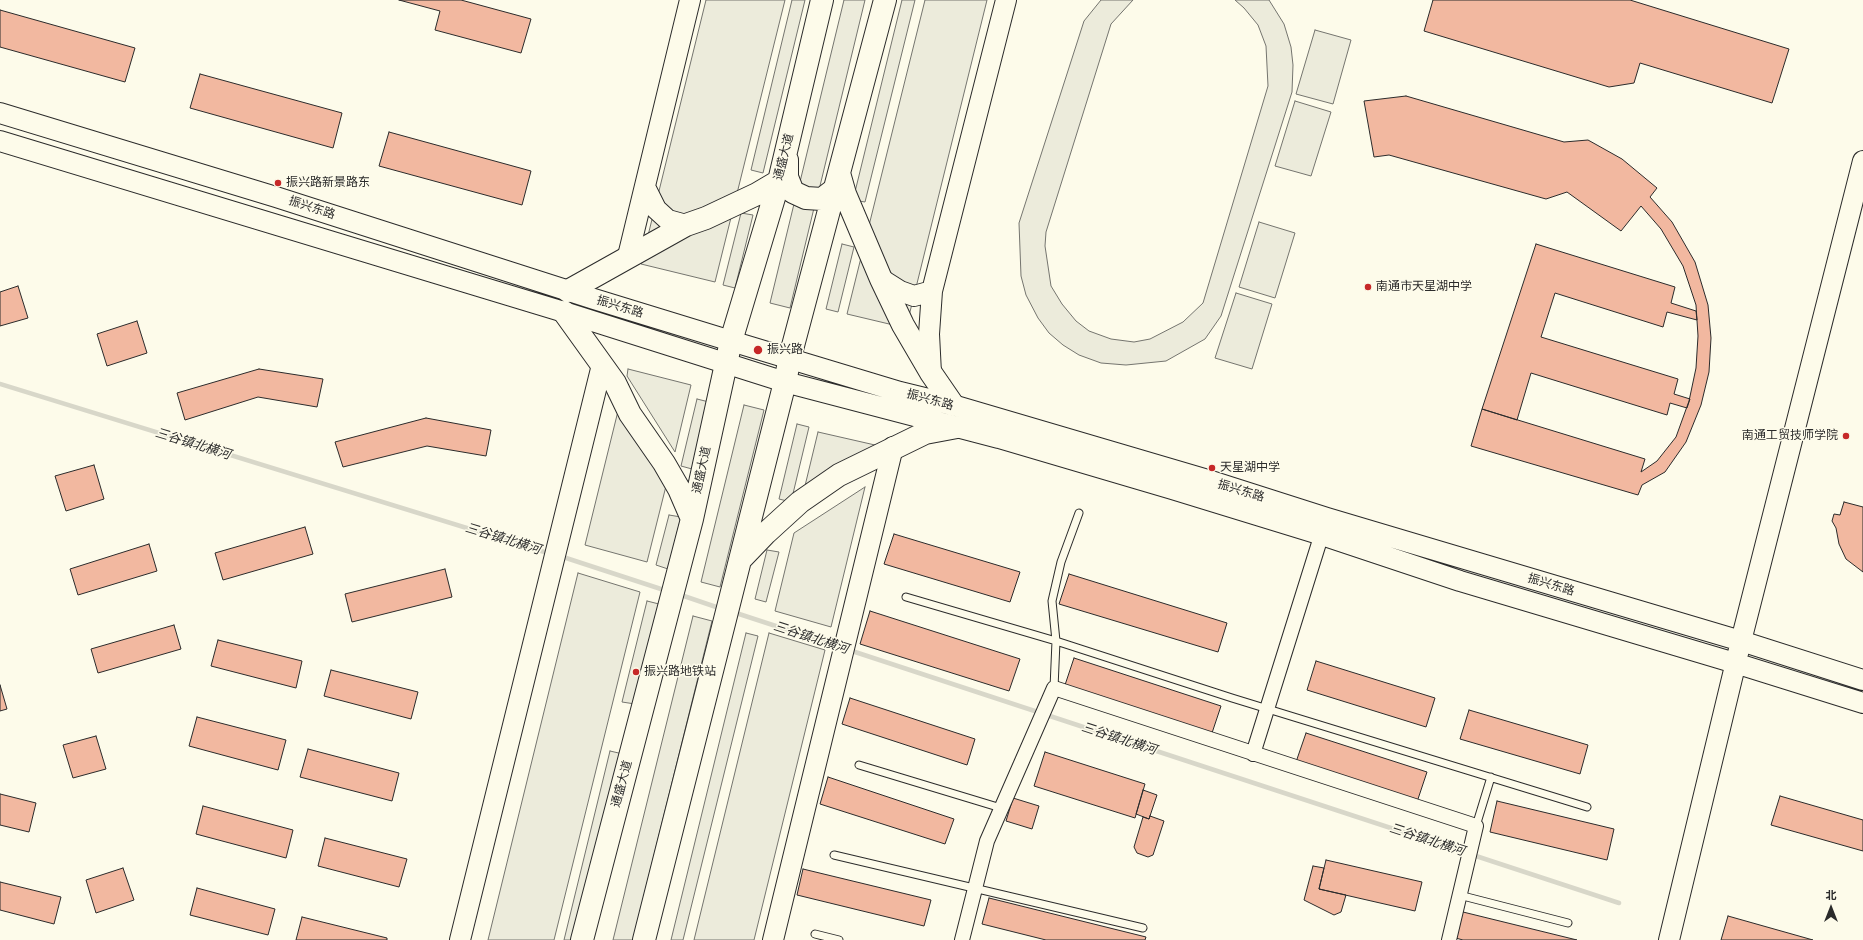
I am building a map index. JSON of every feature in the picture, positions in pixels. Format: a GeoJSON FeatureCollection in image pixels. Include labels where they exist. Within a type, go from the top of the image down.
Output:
{"type":"FeatureCollection","features":[{"type":"Feature","properties":{"kind":"main road"},"geometry":{"type":"LineString","coordinates":[[628,256],[690,0]]}},
{"type":"Feature","properties":{"kind":"main road","name":"通盛大道"},"geometry":{"type":"LineString","coordinates":[[582,940],[692,519],[731,341],[779,181],[822,0]]}},
{"type":"Feature","properties":{"kind":"main road"},"geometry":{"type":"LineString","coordinates":[[644,940],[785,382],[790,357],[885,0]]}},
{"type":"Feature","properties":{"kind":"main road"},"geometry":{"type":"LineString","coordinates":[[931,373],[929,334],[932,291],[1006,0]]}},
{"type":"Feature","properties":{"kind":"main road","name":"振兴东路"},"geometry":{"type":"LineString","coordinates":[[0,113],[276,197],[568,291],[731,341],[790,357],[900,392],[1208,480],[1460,580],[1863,703]]}},
{"type":"Feature","properties":{"kind":"main road","name":"振兴东路"},"geometry":{"type":"LineString","coordinates":[[0,141],[564,312],[726,362],[785,382],[957,427],[1164,486],[1324,526],[1740,641],[1863,680]]}},
{"type":"Feature","properties":{"kind":"main road"},"geometry":{"type":"LineString","coordinates":[[786,151],[787,177],[793,192],[806,198],[822,199],[837,181]]}},
{"type":"Feature","properties":{"kind":"main road"},"geometry":{"type":"LineString","coordinates":[[1669,940],[1740,641],[1863,161]]}},
{"type":"Feature","properties":{"kind":"main road"},"geometry":{"type":"LineString","coordinates":[[568,291],[628,256],[686,225],[706,218],[749,198],[779,181]]}},
{"type":"Feature","properties":{"kind":"main road"},"geometry":{"type":"LineString","coordinates":[[837,181],[845,194],[881,279],[903,325],[931,373],[953,406]]}},
{"type":"Feature","properties":{"kind":"main road"},"geometry":{"type":"LineString","coordinates":[[645,187],[656,209],[668,220],[686,225]]}},
{"type":"Feature","properties":{"kind":"main road"},"geometry":{"type":"LineString","coordinates":[[881,279],[900,291],[914,296],[932,291]]}},
{"type":"Feature","properties":{"kind":"main road"},"geometry":{"type":"LineString","coordinates":[[564,312],[615,382],[630,414],[664,463],[679,489],[692,519]]}},
{"type":"Feature","properties":{"kind":"main road"},"geometry":{"type":"LineString","coordinates":[[460,940],[602,365]]}},
{"type":"Feature","properties":{"kind":"main road"},"geometry":{"type":"LineString","coordinates":[[740,561],[766,533],[800,502],[839,475],[893,447],[925,433],[957,427]]}},
{"type":"Feature","properties":{"kind":"main road"},"geometry":{"type":"LineString","coordinates":[[773,940],[893,447]]}},
{"type":"Feature","properties":{"kind":"street"},"geometry":{"type":"LineString","coordinates":[[1253,754],[1324,526]]}},
{"type":"Feature","properties":{"kind":"street"},"geometry":{"type":"LineString","coordinates":[[962,940],[987,841],[1054,688],[1476,826],[1449,940]]}},
{"type":"Feature","properties":{"kind":"lane"},"geometry":{"type":"LineString","coordinates":[[1054,688],[1056,641],[1052,601],[1061,562],[1079,513]]}},
{"type":"Feature","properties":{"kind":"lane"},"geometry":{"type":"LineString","coordinates":[[906,598],[1056,641],[1587,807]]}},
{"type":"Feature","properties":{"kind":"lane"},"geometry":{"type":"LineString","coordinates":[[859,765],[1001,808]]}},
{"type":"Feature","properties":{"kind":"lane"},"geometry":{"type":"LineString","coordinates":[[1476,826],[1491,777]]}},
{"type":"Feature","properties":{"kind":"lane"},"geometry":{"type":"LineString","coordinates":[[834,855],[975,887],[1143,928]]}},
{"type":"Feature","properties":{"kind":"lane"},"geometry":{"type":"LineString","coordinates":[[1459,895],[1568,923]]}},
{"type":"Feature","properties":{"kind":"lane"},"geometry":{"type":"LineString","coordinates":[[815,934],[839,940]]}},
{"type":"Feature","properties":{"kind":"shaded area"},"geometry":{"type":"Polygon","coordinates":[[[706,0],[785,0],[715,282],[641,264],[706,0]]]}},
{"type":"Feature","properties":{"kind":"shaded area"},"geometry":{"type":"Polygon","coordinates":[[[792,0],[805,0],[763,173],[751,170],[792,0]]]}},
{"type":"Feature","properties":{"kind":"shaded area"},"geometry":{"type":"Polygon","coordinates":[[[844,0],[865,0],[819,190],[799,186],[844,0]]]}},
{"type":"Feature","properties":{"kind":"shaded area"},"geometry":{"type":"Polygon","coordinates":[[[902,0],[915,0],[865,202],[853,200],[902,0]]]}},
{"type":"Feature","properties":{"kind":"shaded area"},"geometry":{"type":"Polygon","coordinates":[[[925,0],[987,0],[906,328],[847,314],[925,0]]]}},
{"type":"Feature","properties":{"kind":"shaded area"},"geometry":{"type":"Polygon","coordinates":[[[1101,0],[1133,0],[1111,24],[1046,232],[1045,246],[1051,286],[1062,304],[1076,321],[1089,331],[1111,339],[1134,342],[1150,339],[1183,322],[1203,303],[1268,86],[1266,46],[1258,25],[1244,8],[1235,0],[1269,0],[1284,24],[1291,47],[1293,65],[1292,92],[1221,316],[1205,339],[1166,361],[1126,365],[1101,363],[1079,355],[1063,345],[1049,333],[1038,318],[1026,295],[1021,276],[1019,223],[1084,21],[1101,0]]]}},
{"type":"Feature","properties":{"kind":"shaded area"},"geometry":{"type":"Polygon","coordinates":[[[1315,30],[1351,40],[1333,104],[1296,94],[1315,30]]]}},
{"type":"Feature","properties":{"kind":"shaded area"},"geometry":{"type":"Polygon","coordinates":[[[1295,101],[1331,112],[1311,176],[1275,166],[1295,101]]]}},
{"type":"Feature","properties":{"kind":"shaded area"},"geometry":{"type":"Polygon","coordinates":[[[794,204],[814,208],[790,308],[770,303],[794,204]]]}},
{"type":"Feature","properties":{"kind":"shaded area"},"geometry":{"type":"Polygon","coordinates":[[[741,213],[753,215],[735,288],[723,285],[741,213]]]}},
{"type":"Feature","properties":{"kind":"shaded area"},"geometry":{"type":"Polygon","coordinates":[[[1259,222],[1295,233],[1275,298],[1239,287],[1259,222]]]}},
{"type":"Feature","properties":{"kind":"shaded area"},"geometry":{"type":"Polygon","coordinates":[[[842,244],[854,247],[838,312],[826,309],[842,244]]]}},
{"type":"Feature","properties":{"kind":"shaded area"},"geometry":{"type":"Polygon","coordinates":[[[1236,293],[1272,304],[1252,369],[1215,358],[1236,293]]]}},
{"type":"Feature","properties":{"kind":"shaded area"},"geometry":{"type":"Polygon","coordinates":[[[628,369],[691,385],[675,452],[627,376],[628,369]]]}},
{"type":"Feature","properties":{"kind":"shaded area"},"geometry":{"type":"Polygon","coordinates":[[[697,399],[709,402],[692,469],[681,466],[697,399]]]}},
{"type":"Feature","properties":{"kind":"shaded area"},"geometry":{"type":"Polygon","coordinates":[[[744,405],[764,410],[720,587],[701,582],[744,405]]]}},
{"type":"Feature","properties":{"kind":"shaded area"},"geometry":{"type":"Polygon","coordinates":[[[618,411],[666,486],[647,562],[585,545],[618,411]]]}},
{"type":"Feature","properties":{"kind":"shaded area"},"geometry":{"type":"Polygon","coordinates":[[[797,424],[809,427],[791,502],[779,499],[797,424]]]}},
{"type":"Feature","properties":{"kind":"shaded area"},"geometry":{"type":"Polygon","coordinates":[[[818,432],[875,445],[873,454],[804,490],[818,432]]]}},
{"type":"Feature","properties":{"kind":"shaded area"},"geometry":{"type":"Polygon","coordinates":[[[865,487],[831,627],[775,611],[794,533],[865,487]]]}},
{"type":"Feature","properties":{"kind":"shaded area"},"geometry":{"type":"Polygon","coordinates":[[[669,515],[681,517],[668,569],[656,565],[669,515]]]}},
{"type":"Feature","properties":{"kind":"shaded area"},"geometry":{"type":"Polygon","coordinates":[[[767,550],[779,552],[766,602],[755,599],[767,550]]]}},
{"type":"Feature","properties":{"kind":"shaded area"},"geometry":{"type":"Polygon","coordinates":[[[578,573],[640,592],[554,940],[488,940],[578,573]]]}},
{"type":"Feature","properties":{"kind":"shaded area"},"geometry":{"type":"Polygon","coordinates":[[[647,601],[659,604],[635,704],[622,702],[647,601]]]}},
{"type":"Feature","properties":{"kind":"shaded area"},"geometry":{"type":"Polygon","coordinates":[[[693,616],[712,621],[633,940],[613,940],[693,616]]]}},
{"type":"Feature","properties":{"kind":"shaded area"},"geometry":{"type":"Polygon","coordinates":[[[746,633],[758,636],[683,940],[671,940],[746,633]]]}},
{"type":"Feature","properties":{"kind":"shaded area"},"geometry":{"type":"Polygon","coordinates":[[[769,633],[825,650],[754,940],[694,940],[769,633]]]}},
{"type":"Feature","properties":{"kind":"shaded area"},"geometry":{"type":"Polygon","coordinates":[[[610,751],[623,754],[577,940],[564,940],[610,751]]]}},
{"type":"Feature","properties":{"kind":"building"},"geometry":{"type":"Polygon","coordinates":[[[399,0],[461,0],[531,19],[521,53],[435,30],[440,11],[399,0]]]}},
{"type":"Feature","properties":{"kind":"building"},"geometry":{"type":"Polygon","coordinates":[[[1433,0],[1630,0],[1789,49],[1772,103],[1640,63],[1634,83],[1609,87],[1424,31],[1433,0]]]}},
{"type":"Feature","properties":{"kind":"building"},"geometry":{"type":"Polygon","coordinates":[[[0,10],[135,48],[125,82],[0,47],[0,10]]]}},
{"type":"Feature","properties":{"kind":"building"},"geometry":{"type":"Polygon","coordinates":[[[200,74],[342,113],[333,148],[190,108],[200,74]]]}},
{"type":"Feature","properties":{"kind":"building"},"geometry":{"type":"Polygon","coordinates":[[[1406,96],[1564,142],[1588,140],[1622,159],[1657,188],[1650,197],[1672,222],[1695,262],[1708,305],[1711,338],[1709,372],[1701,405],[1686,442],[1665,472],[1642,485],[1638,495],[1471,446],[1482,409],[1645,459],[1641,472],[1657,461],[1676,437],[1689,401],[1696,368],[1698,336],[1696,305],[1683,266],[1661,229],[1641,206],[1621,231],[1567,192],[1546,199],[1389,155],[1374,157],[1364,101],[1406,96]]]}},
{"type":"Feature","properties":{"kind":"building"},"geometry":{"type":"Polygon","coordinates":[[[389,132],[531,171],[522,205],[379,166],[389,132]]]}},
{"type":"Feature","properties":{"kind":"building"},"geometry":{"type":"Polygon","coordinates":[[[1536,244],[1675,287],[1671,303],[1696,311],[1697,320],[1667,312],[1663,327],[1555,293],[1541,337],[1678,379],[1674,394],[1690,399],[1687,408],[1670,403],[1667,415],[1531,373],[1517,420],[1482,409],[1536,244]]]}},
{"type":"Feature","properties":{"kind":"building"},"geometry":{"type":"Polygon","coordinates":[[[18,286],[28,318],[0,326],[0,292],[18,286]]]}},
{"type":"Feature","properties":{"kind":"building"},"geometry":{"type":"Polygon","coordinates":[[[137,321],[147,353],[107,366],[97,334],[137,321]]]}},
{"type":"Feature","properties":{"kind":"building"},"geometry":{"type":"Polygon","coordinates":[[[259,369],[323,379],[317,407],[258,397],[185,420],[177,393],[259,369]]]}},
{"type":"Feature","properties":{"kind":"building"},"geometry":{"type":"Polygon","coordinates":[[[426,418],[491,430],[486,456],[427,446],[343,467],[335,442],[426,418]]]}},
{"type":"Feature","properties":{"kind":"building"},"geometry":{"type":"Polygon","coordinates":[[[94,465],[104,499],[66,511],[55,476],[94,465]]]}},
{"type":"Feature","properties":{"kind":"building"},"geometry":{"type":"Polygon","coordinates":[[[1844,502],[1863,507],[1863,572],[1846,559],[1839,544],[1836,528],[1832,521],[1834,514],[1840,515],[1844,502]]]}},
{"type":"Feature","properties":{"kind":"building"},"geometry":{"type":"Polygon","coordinates":[[[305,527],[313,554],[223,580],[215,553],[305,527]]]}},
{"type":"Feature","properties":{"kind":"building"},"geometry":{"type":"Polygon","coordinates":[[[894,534],[1020,572],[1010,602],[884,564],[894,534]]]}},
{"type":"Feature","properties":{"kind":"building"},"geometry":{"type":"Polygon","coordinates":[[[149,544],[157,571],[78,595],[70,569],[149,544]]]}},
{"type":"Feature","properties":{"kind":"building"},"geometry":{"type":"Polygon","coordinates":[[[445,569],[452,597],[352,622],[345,594],[445,569]]]}},
{"type":"Feature","properties":{"kind":"building"},"geometry":{"type":"Polygon","coordinates":[[[1069,574],[1227,623],[1218,652],[1059,604],[1069,574]]]}},
{"type":"Feature","properties":{"kind":"building"},"geometry":{"type":"Polygon","coordinates":[[[870,611],[1020,659],[1009,691],[860,644],[870,611]]]}},
{"type":"Feature","properties":{"kind":"building"},"geometry":{"type":"Polygon","coordinates":[[[174,625],[181,649],[98,673],[91,649],[174,625]]]}},
{"type":"Feature","properties":{"kind":"building"},"geometry":{"type":"Polygon","coordinates":[[[218,640],[302,661],[296,688],[211,666],[218,640]]]}},
{"type":"Feature","properties":{"kind":"building"},"geometry":{"type":"Polygon","coordinates":[[[1074,658],[1221,706],[1211,736],[1064,688],[1074,658]]]}},
{"type":"Feature","properties":{"kind":"building"},"geometry":{"type":"Polygon","coordinates":[[[1316,661],[1435,698],[1426,727],[1307,690],[1316,661]]]}},
{"type":"Feature","properties":{"kind":"building"},"geometry":{"type":"Polygon","coordinates":[[[331,670],[418,692],[411,719],[324,696],[331,670]]]}},
{"type":"Feature","properties":{"kind":"building"},"geometry":{"type":"Polygon","coordinates":[[[0,685],[7,709],[0,711],[0,685]]]}},
{"type":"Feature","properties":{"kind":"building"},"geometry":{"type":"Polygon","coordinates":[[[850,698],[975,739],[967,765],[842,724],[850,698]]]}},
{"type":"Feature","properties":{"kind":"building"},"geometry":{"type":"Polygon","coordinates":[[[1469,710],[1588,745],[1580,774],[1460,739],[1469,710]]]}},
{"type":"Feature","properties":{"kind":"building"},"geometry":{"type":"Polygon","coordinates":[[[197,717],[286,740],[278,770],[189,746],[197,717]]]}},
{"type":"Feature","properties":{"kind":"building"},"geometry":{"type":"Polygon","coordinates":[[[1306,733],[1427,772],[1417,802],[1296,762],[1306,733]]]}},
{"type":"Feature","properties":{"kind":"building"},"geometry":{"type":"Polygon","coordinates":[[[96,736],[106,769],[73,778],[63,745],[96,736]]]}},
{"type":"Feature","properties":{"kind":"building"},"geometry":{"type":"Polygon","coordinates":[[[308,749],[399,773],[392,801],[300,777],[308,749]]]}},
{"type":"Feature","properties":{"kind":"building"},"geometry":{"type":"Polygon","coordinates":[[[1045,752],[1145,784],[1135,818],[1034,786],[1045,752]]]}},
{"type":"Feature","properties":{"kind":"building"},"geometry":{"type":"Polygon","coordinates":[[[828,777],[954,819],[945,844],[820,804],[828,777]]]}},
{"type":"Feature","properties":{"kind":"building"},"geometry":{"type":"Polygon","coordinates":[[[1143,790],[1157,795],[1149,819],[1136,814],[1143,790]]]}},
{"type":"Feature","properties":{"kind":"building"},"geometry":{"type":"Polygon","coordinates":[[[0,794],[36,803],[29,832],[0,825],[0,794]]]}},
{"type":"Feature","properties":{"kind":"building"},"geometry":{"type":"Polygon","coordinates":[[[1780,796],[1863,820],[1863,851],[1771,825],[1780,796]]]}},
{"type":"Feature","properties":{"kind":"building"},"geometry":{"type":"Polygon","coordinates":[[[1013,798],[1039,806],[1032,829],[1006,821],[1013,798]]]}},
{"type":"Feature","properties":{"kind":"building"},"geometry":{"type":"Polygon","coordinates":[[[1497,801],[1614,829],[1607,860],[1490,832],[1497,801]]]}},
{"type":"Feature","properties":{"kind":"building"},"geometry":{"type":"Polygon","coordinates":[[[203,806],[293,830],[286,858],[196,834],[203,806]]]}},
{"type":"Feature","properties":{"kind":"building"},"geometry":{"type":"Polygon","coordinates":[[[1150,816],[1164,821],[1153,855],[1148,857],[1137,853],[1134,847],[1143,817],[1149,819],[1150,816]]]}},
{"type":"Feature","properties":{"kind":"building"},"geometry":{"type":"Polygon","coordinates":[[[325,838],[407,859],[399,887],[318,866],[325,838]]]}},
{"type":"Feature","properties":{"kind":"building"},"geometry":{"type":"Polygon","coordinates":[[[1326,860],[1422,882],[1415,911],[1319,889],[1326,860]]]}},
{"type":"Feature","properties":{"kind":"building"},"geometry":{"type":"Polygon","coordinates":[[[1313,866],[1324,868],[1319,889],[1346,895],[1341,912],[1334,915],[1304,900],[1313,866]]]}},
{"type":"Feature","properties":{"kind":"building"},"geometry":{"type":"Polygon","coordinates":[[[123,868],[134,900],[96,913],[86,880],[123,868]]]}},
{"type":"Feature","properties":{"kind":"building"},"geometry":{"type":"Polygon","coordinates":[[[803,869],[931,900],[924,926],[797,895],[803,869]]]}},
{"type":"Feature","properties":{"kind":"building"},"geometry":{"type":"Polygon","coordinates":[[[0,882],[61,897],[54,924],[0,910],[0,882]]]}},
{"type":"Feature","properties":{"kind":"building"},"geometry":{"type":"Polygon","coordinates":[[[197,888],[275,909],[268,935],[190,915],[197,888]]]}},
{"type":"Feature","properties":{"kind":"building"},"geometry":{"type":"Polygon","coordinates":[[[989,898],[1146,937],[1145,940],[1046,940],[982,924],[989,898]]]}},
{"type":"Feature","properties":{"kind":"building"},"geometry":{"type":"Polygon","coordinates":[[[1459,911],[1577,940],[1463,940],[1452,937],[1459,911]]]}},
{"type":"Feature","properties":{"kind":"building"},"geometry":{"type":"Polygon","coordinates":[[[1728,916],[1813,940],[1721,940],[1728,916]]]}},
{"type":"Feature","properties":{"kind":"building"},"geometry":{"type":"Polygon","coordinates":[[[302,917],[387,938],[387,940],[296,940],[302,917]]]}},
{"type":"Feature","properties":{"kind":"waterway","name":"三谷镇北横河"},"geometry":{"type":"LineString","coordinates":[[0,384],[551,554]]}},
{"type":"Feature","properties":{"kind":"waterway","name":"三谷镇北横河"},"geometry":{"type":"LineString","coordinates":[[560,556],[667,591]]}},
{"type":"Feature","properties":{"kind":"waterway","name":"三谷镇北横河"},"geometry":{"type":"LineString","coordinates":[[678,594],[722,609]]}},
{"type":"Feature","properties":{"kind":"waterway","name":"三谷镇北横河"},"geometry":{"type":"LineString","coordinates":[[733,612],[840,647]]}},
{"type":"Feature","properties":{"kind":"waterway","name":"三谷镇北横河"},"geometry":{"type":"LineString","coordinates":[[849,650],[1619,903]]}},
{"type":"Feature","properties":{"kind":"place","name":"振兴路新景路东"},"geometry":{"type":"Point","coordinates":[278,183]}},
{"type":"Feature","properties":{"kind":"place","name":"南通市天星湖中学"},"geometry":{"type":"Point","coordinates":[1368,287]}},
{"type":"Feature","properties":{"kind":"place","name":"振兴路"},"geometry":{"type":"Point","coordinates":[758,350]}},
{"type":"Feature","properties":{"kind":"place","name":"南通工贸技师学院"},"geometry":{"type":"Point","coordinates":[1846,436]}},
{"type":"Feature","properties":{"kind":"place","name":"天星湖中学"},"geometry":{"type":"Point","coordinates":[1212,468]}},
{"type":"Feature","properties":{"kind":"place","name":"振兴路地铁站"},"geometry":{"type":"Point","coordinates":[636,672]}}]}
